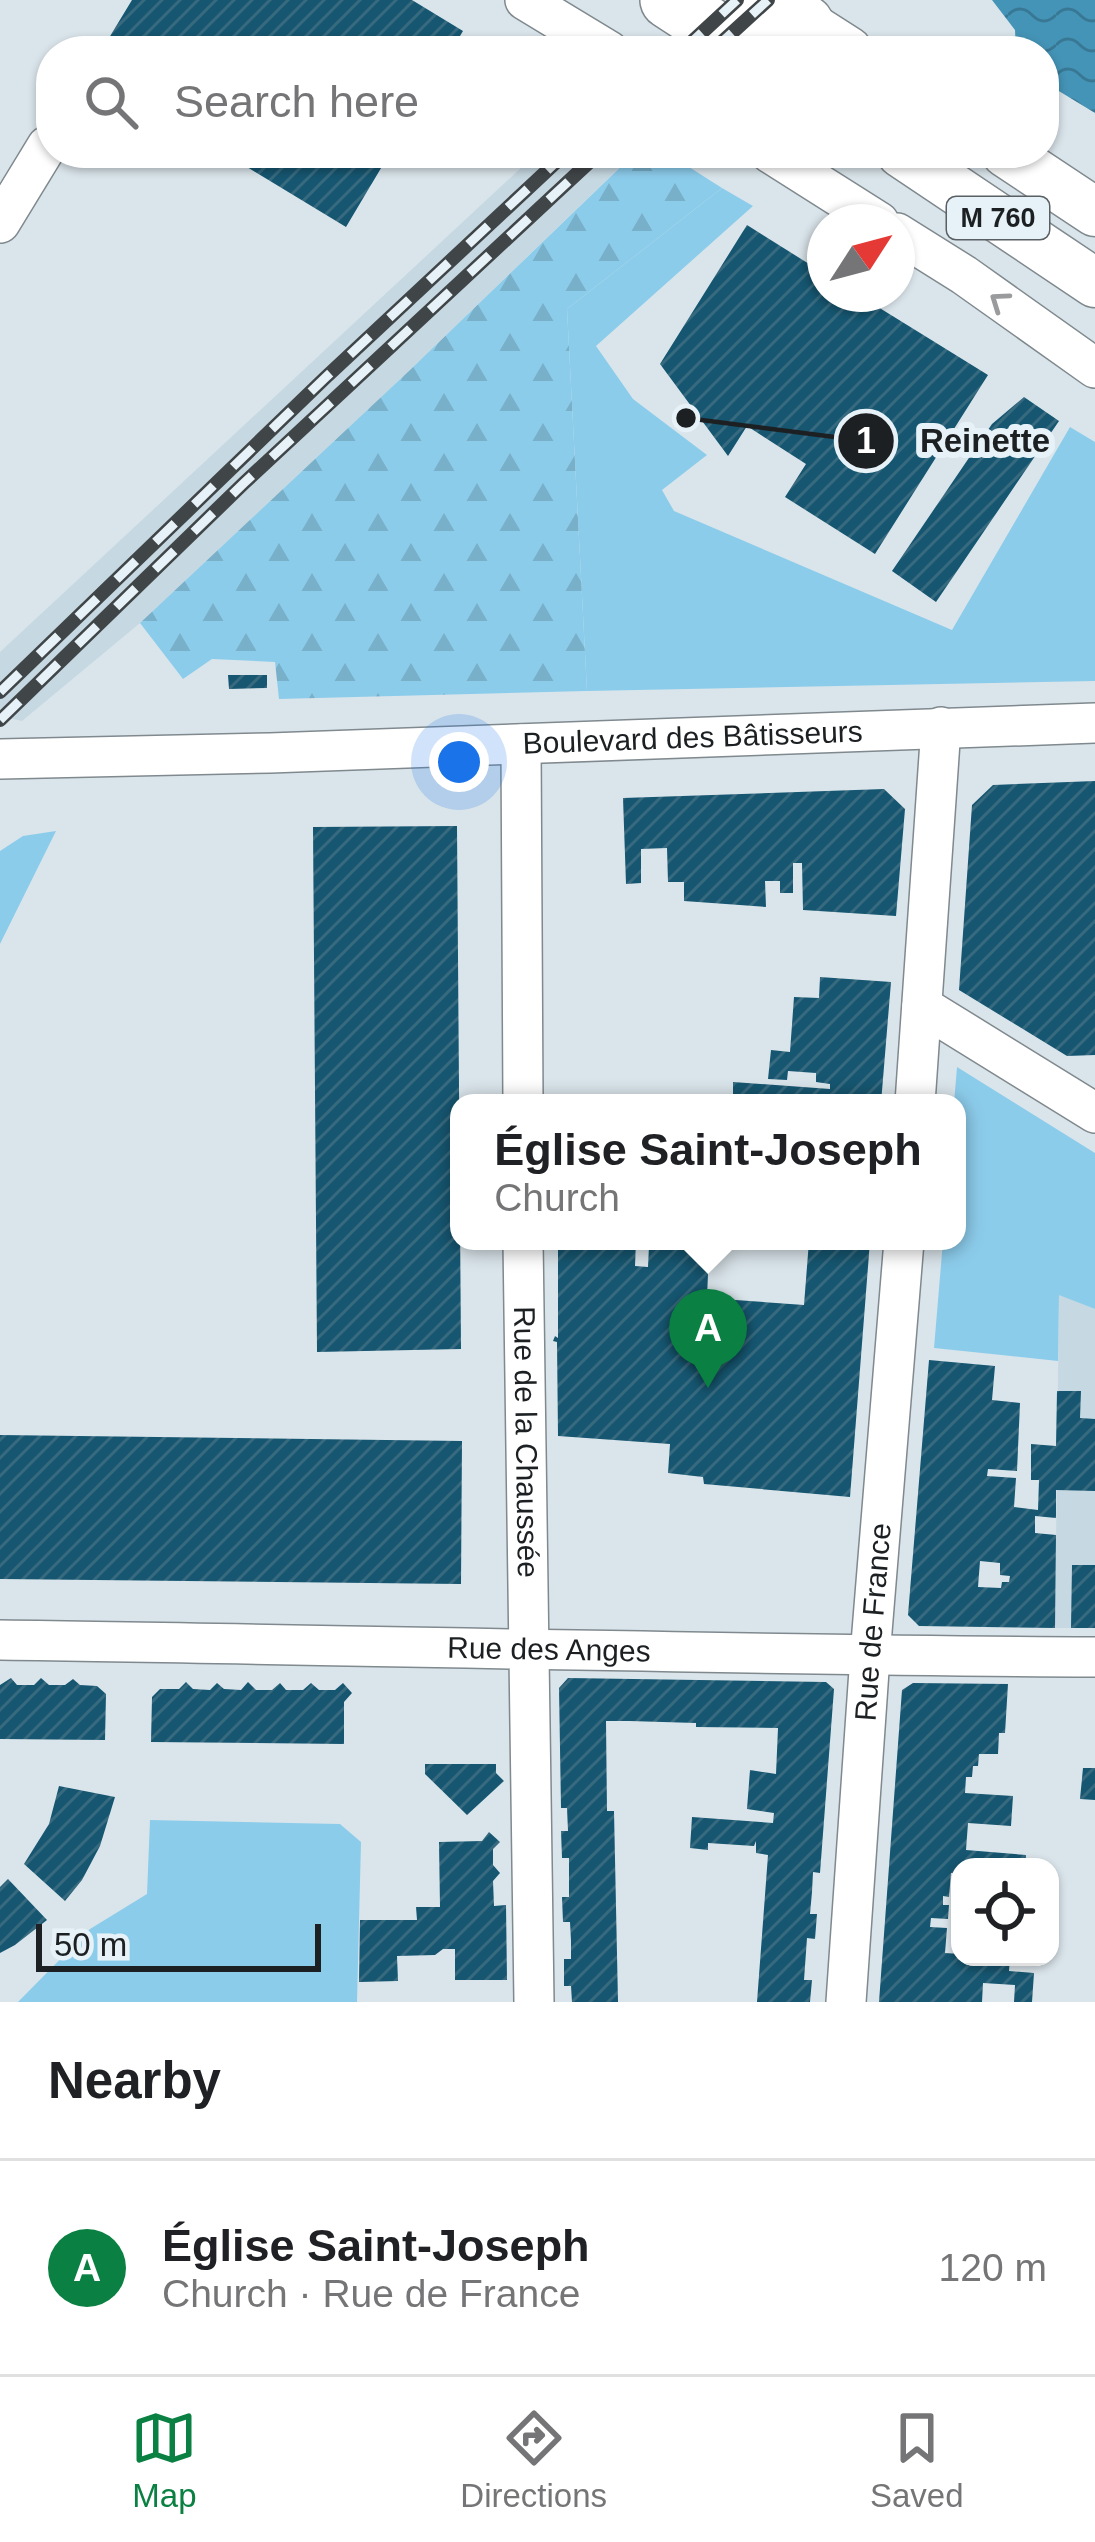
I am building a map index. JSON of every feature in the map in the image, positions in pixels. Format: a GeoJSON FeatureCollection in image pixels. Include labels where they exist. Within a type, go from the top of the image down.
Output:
{"type":"FeatureCollection","features":[{"type":"Feature","properties":{"kind":"highway"},"geometry":{"type":"LineString","coordinates":[[669,0],[723,36]]}},
{"type":"Feature","properties":{"kind":"main road"},"geometry":{"type":"LineString","coordinates":[[646,0],[707,36]]}},
{"type":"Feature","properties":{"kind":"main road","name":"M 760"},"geometry":{"type":"LineString","coordinates":[[923,168],[1095,283]]}},
{"type":"Feature","properties":{"kind":"main road","name":"M 760"},"geometry":{"type":"LineString","coordinates":[[1029,168],[1095,212]]}},
{"type":"Feature","properties":{"kind":"street"},"geometry":{"type":"LineString","coordinates":[[525,0],[584,36]]}},
{"type":"Feature","properties":{"kind":"street"},"geometry":{"type":"LineString","coordinates":[[0,224],[36,164]]}},
{"type":"Feature","properties":{"kind":"street"},"geometry":{"type":"LineString","coordinates":[[794,168],[851,204]]}},
{"type":"Feature","properties":{"kind":"street"},"geometry":{"type":"LineString","coordinates":[[915,244],[1095,368]]}},
{"type":"Feature","properties":{"kind":"street","name":"Boulevard des Bâtisseurs"},"geometry":{"type":"LineString","coordinates":[[0,759],[1095,723]]}},
{"type":"Feature","properties":{"kind":"street"},"geometry":{"type":"LineString","coordinates":[[916,1094],[941,727]]}},
{"type":"Feature","properties":{"kind":"street"},"geometry":{"type":"LineString","coordinates":[[521,744],[523,1094]]}},
{"type":"Feature","properties":{"kind":"street"},"geometry":{"type":"LineString","coordinates":[[922,1006],[1095,1113]]}},
{"type":"Feature","properties":{"kind":"street","name":"Rue de la Chaussée"},"geometry":{"type":"LineString","coordinates":[[523,1250],[534,2002]]}},
{"type":"Feature","properties":{"kind":"street","name":"Rue de France"},"geometry":{"type":"LineString","coordinates":[[846,2002],[903,1250]]}},
{"type":"Feature","properties":{"kind":"street","name":"Rue des Anges"},"geometry":{"type":"LineString","coordinates":[[0,1640],[1095,1657]]}},
{"type":"Feature","properties":{"kind":"shaded area"},"geometry":{"type":"Polygon","coordinates":[[[521,168],[619,168],[140,623],[22,721],[0,716],[0,652],[521,168]]]}},
{"type":"Feature","properties":{"kind":"shaded area"},"geometry":{"type":"Polygon","coordinates":[[[1059,1294],[1095,1309],[1095,1628],[1055,1628],[1059,1294]]]}},
{"type":"Feature","properties":{"kind":"green space"},"geometry":{"type":"Polygon","coordinates":[[[619,168],[691,168],[722,188],[567,309],[587,691],[279,699],[275,662],[212,659],[183,679],[140,623],[619,168]]]}},
{"type":"Feature","properties":{"kind":"green space"},"geometry":{"type":"Polygon","coordinates":[[[722,188],[753,206],[596,346],[633,399],[707,455],[662,490],[674,511],[952,630],[1070,427],[1095,442],[1095,681],[587,691],[567,309],[722,188]]]}},
{"type":"Feature","properties":{"kind":"green space"},"geometry":{"type":"Polygon","coordinates":[[[56,831],[0,944],[0,851],[23,836],[56,831]]]}},
{"type":"Feature","properties":{"kind":"green space"},"geometry":{"type":"Polygon","coordinates":[[[957,1067],[1095,1153],[1095,1309],[1059,1295],[1058,1361],[934,1348],[942,1250],[966,1250],[966,1094],[955,1094],[957,1067]]]}},
{"type":"Feature","properties":{"kind":"green space"},"geometry":{"type":"Polygon","coordinates":[[[150,1820],[340,1824],[361,1842],[357,2002],[18,2002],[90,1929],[147,1894],[150,1820]]]}},
{"type":"Feature","properties":{"kind":"water"},"geometry":{"type":"Polygon","coordinates":[[[992,0],[1095,0],[1095,113],[1059,91],[1059,36],[1015,36],[992,0]]]}},
{"type":"Feature","properties":{"kind":"building"},"geometry":{"type":"Polygon","coordinates":[[[132,0],[412,0],[463,31],[460,36],[110,36],[132,0]]]}},
{"type":"Feature","properties":{"kind":"building"},"geometry":{"type":"Polygon","coordinates":[[[249,168],[381,168],[346,227],[249,168]]]}},
{"type":"Feature","properties":{"kind":"building"},"geometry":{"type":"Polygon","coordinates":[[[747,225],[807,263],[807,312],[886,312],[988,375],[875,554],[785,497],[806,464],[747,426],[728,456],[660,364],[747,225]]]}},
{"type":"Feature","properties":{"kind":"building"},"geometry":{"type":"Polygon","coordinates":[[[1024,397],[1059,421],[936,602],[892,571],[992,424],[1024,397]]]}},
{"type":"Feature","properties":{"kind":"building"},"geometry":{"type":"Polygon","coordinates":[[[228,675],[267,675],[267,688],[229,689],[228,675]]]}},
{"type":"Feature","properties":{"kind":"building"},"geometry":{"type":"Polygon","coordinates":[[[1095,781],[1095,1055],[1067,1056],[959,990],[972,805],[993,785],[1095,781]]]}},
{"type":"Feature","properties":{"kind":"building"},"geometry":{"type":"Polygon","coordinates":[[[884,789],[905,809],[896,916],[803,910],[802,863],[793,863],[793,893],[780,893],[780,881],[765,881],[766,907],[684,901],[684,882],[668,882],[667,848],[641,849],[641,883],[626,884],[623,798],[884,789]]]}},
{"type":"Feature","properties":{"kind":"building"},"geometry":{"type":"Polygon","coordinates":[[[457,826],[459,1094],[450,1094],[450,1250],[460,1250],[461,1349],[317,1352],[313,827],[457,826]]]}},
{"type":"Feature","properties":{"kind":"building"},"geometry":{"type":"Polygon","coordinates":[[[820,977],[891,982],[882,1094],[733,1094],[733,1082],[830,1089],[830,1084],[816,1082],[816,1073],[788,1071],[787,1080],[768,1079],[771,1050],[790,1052],[794,997],[819,998],[820,977]]]}},
{"type":"Feature","properties":{"kind":"building"},"geometry":{"type":"Polygon","coordinates":[[[558,1250],[636,1250],[635,1266],[648,1267],[649,1250],[709,1250],[707,1298],[804,1305],[808,1250],[869,1250],[850,1497],[704,1484],[703,1477],[668,1473],[670,1444],[558,1436],[557,1342],[553,1341],[558,1338],[558,1250]]]}},
{"type":"Feature","properties":{"kind":"building"},"geometry":{"type":"Polygon","coordinates":[[[929,1360],[995,1366],[992,1400],[1020,1403],[1017,1471],[988,1469],[987,1476],[1016,1478],[1014,1507],[1038,1510],[1039,1480],[1031,1480],[1031,1444],[1056,1446],[1057,1391],[1081,1391],[1080,1418],[1095,1419],[1095,1491],[1056,1490],[1056,1518],[1035,1516],[1035,1533],[1056,1535],[1055,1628],[919,1626],[908,1615],[929,1360]],[[980,1561],[978,1587],[1001,1588],[1002,1582],[1009,1582],[1010,1576],[1000,1575],[1000,1563],[980,1561]]]}},
{"type":"Feature","properties":{"kind":"building"},"geometry":{"type":"Polygon","coordinates":[[[0,1435],[462,1441],[461,1584],[0,1579],[0,1435]]]}},
{"type":"Feature","properties":{"kind":"building"},"geometry":{"type":"Polygon","coordinates":[[[1072,1565],[1095,1565],[1095,1628],[1071,1628],[1072,1565]]]}},
{"type":"Feature","properties":{"kind":"building"},"geometry":{"type":"Polygon","coordinates":[[[11,1678],[17,1685],[34,1685],[41,1678],[49,1685],[65,1685],[73,1679],[80,1685],[97,1686],[106,1694],[105,1740],[0,1739],[0,1685],[11,1678]]]}},
{"type":"Feature","properties":{"kind":"building"},"geometry":{"type":"Polygon","coordinates":[[[568,1678],[826,1682],[834,1689],[820,1873],[813,1872],[810,1914],[817,1914],[815,1939],[807,1938],[804,1980],[812,1980],[810,2002],[757,2002],[768,1855],[756,1853],[756,1841],[754,1846],[708,1843],[708,1850],[690,1848],[692,1817],[773,1823],[774,1813],[747,1809],[750,1770],[776,1774],[778,1728],[606,1721],[607,1811],[614,1811],[618,2002],[572,2002],[571,1986],[564,1986],[564,1959],[571,1959],[571,1941],[570,1922],[563,1922],[562,1897],[569,1897],[569,1858],[562,1858],[561,1831],[568,1831],[567,1808],[561,1808],[559,1688],[568,1678]]]}},
{"type":"Feature","properties":{"kind":"building"},"geometry":{"type":"Polygon","coordinates":[[[186,1682],[193,1689],[210,1690],[217,1683],[224,1689],[241,1690],[248,1682],[256,1690],[272,1690],[280,1683],[286,1690],[303,1690],[311,1683],[319,1690],[335,1690],[343,1683],[352,1693],[344,1702],[344,1744],[151,1742],[152,1697],[160,1689],[179,1689],[186,1682]]]}},
{"type":"Feature","properties":{"kind":"building"},"geometry":{"type":"Polygon","coordinates":[[[913,1683],[1008,1684],[1005,1733],[999,1733],[998,1754],[979,1754],[972,1777],[966,1777],[965,1793],[1013,1796],[1011,1826],[968,1823],[966,1850],[1026,1858],[951,1858],[949,1897],[943,1896],[943,1905],[949,1905],[948,1919],[931,1918],[930,1927],[947,1928],[945,1953],[951,1953],[951,1966],[1009,1966],[1009,1971],[1034,1973],[1032,2002],[1014,2002],[1015,1985],[983,1983],[982,2002],[879,2002],[902,1690],[913,1683]]]}},
{"type":"Feature","properties":{"kind":"building"},"geometry":{"type":"Polygon","coordinates":[[[425,1764],[496,1764],[496,1773],[504,1781],[467,1815],[425,1774],[425,1764]]]}},
{"type":"Feature","properties":{"kind":"building"},"geometry":{"type":"Polygon","coordinates":[[[1083,1768],[1095,1768],[1095,1800],[1080,1799],[1083,1768]]]}},
{"type":"Feature","properties":{"kind":"building"},"geometry":{"type":"Polygon","coordinates":[[[59,1786],[115,1797],[100,1846],[65,1901],[24,1864],[49,1824],[59,1786]]]}},
{"type":"Feature","properties":{"kind":"building"},"geometry":{"type":"Polygon","coordinates":[[[489,1832],[500,1842],[493,1849],[493,1865],[500,1873],[493,1881],[494,1906],[506,1905],[507,1980],[455,1980],[455,1949],[443,1949],[435,1955],[397,1956],[398,1981],[359,1982],[360,1920],[417,1920],[416,1907],[440,1907],[439,1842],[482,1841],[489,1832]]]}},
{"type":"Feature","properties":{"kind":"building"},"geometry":{"type":"Polygon","coordinates":[[[8,1879],[47,1920],[0,1953],[0,1887],[8,1879]]]}},
{"type":"Feature","properties":{"kind":"railway"},"geometry":{"type":"LineString","coordinates":[[698,36],[737,0]]}},
{"type":"Feature","properties":{"kind":"railway"},"geometry":{"type":"LineString","coordinates":[[728,36],[768,0]]}},
{"type":"Feature","properties":{"kind":"railway"},"geometry":{"type":"LineString","coordinates":[[0,692],[550,168]]}},
{"type":"Feature","properties":{"kind":"railway"},"geometry":{"type":"LineString","coordinates":[[0,720],[244,483],[583,168]]}},
{"type":"Feature","properties":{"kind":"place","name":"Reinette"},"geometry":{"type":"Point","coordinates":[686,418]}},
{"type":"Feature","properties":{"kind":"place","name":"Église Saint-Joseph"},"geometry":{"type":"Point","coordinates":[708,1388]}}]}
